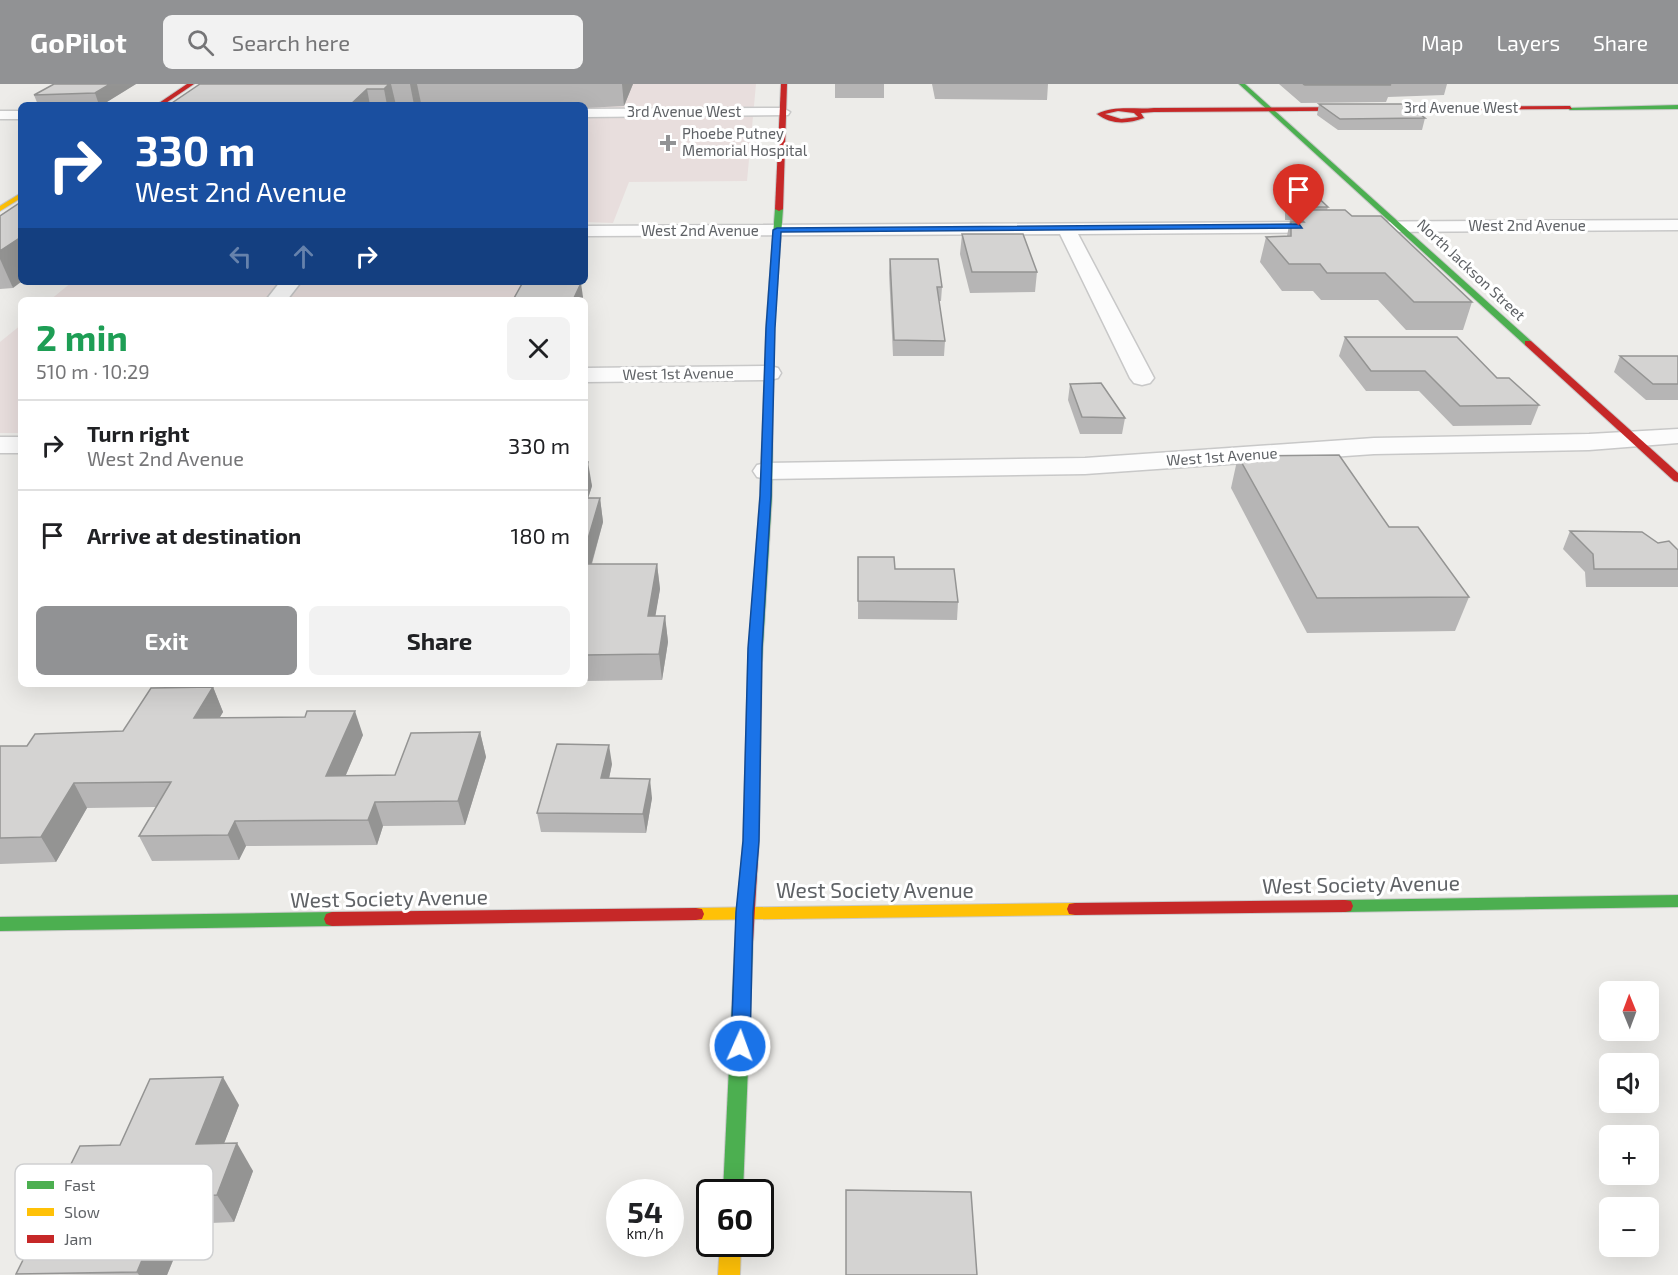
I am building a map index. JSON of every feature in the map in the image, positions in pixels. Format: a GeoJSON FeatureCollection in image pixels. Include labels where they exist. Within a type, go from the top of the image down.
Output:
{"type":"FeatureCollection","features":[{"type":"Feature","properties":{"kind":"street"},"geometry":{"type":"LineString","coordinates":[[164,102],[191,84]]}},
{"type":"Feature","properties":{"kind":"street"},"geometry":{"type":"LineString","coordinates":[[735,1179],[745,912],[751,841],[755,648],[766,471],[770,328],[784,84]]}},
{"type":"Feature","properties":{"kind":"street","name":"North Jackson Street"},"geometry":{"type":"LineString","coordinates":[[1242,84],[1678,479]]}},
{"type":"Feature","properties":{"kind":"street","name":"3rd Avenue West"},"geometry":{"type":"LineString","coordinates":[[1136,112],[1678,107]]}},
{"type":"Feature","properties":{"kind":"street","name":"3rd Avenue West"},"geometry":{"type":"LineString","coordinates":[[588,112],[783,112]]}},
{"type":"Feature","properties":{"kind":"street"},"geometry":{"type":"LineString","coordinates":[[0,115],[18,115]]}},
{"type":"Feature","properties":{"kind":"street"},"geometry":{"type":"LineString","coordinates":[[0,209],[18,197]]}},
{"type":"Feature","properties":{"kind":"street","name":"West 2nd Avenue"},"geometry":{"type":"LineString","coordinates":[[588,231],[1678,225]]}},
{"type":"Feature","properties":{"kind":"street"},"geometry":{"type":"LineString","coordinates":[[1066,228],[1142,378]]}},
{"type":"Feature","properties":{"kind":"street"},"geometry":{"type":"LineString","coordinates":[[278,297],[288,285]]}},
{"type":"Feature","properties":{"kind":"street","name":"West 1st Avenue"},"geometry":{"type":"LineString","coordinates":[[588,375],[770,374]]}},
{"type":"Feature","properties":{"kind":"street","name":"West 1st Avenue"},"geometry":{"type":"LineString","coordinates":[[766,471],[1084,466],[1374,446],[1635,440],[1678,436]]}},
{"type":"Feature","properties":{"kind":"street"},"geometry":{"type":"LineString","coordinates":[[0,445],[18,445]]}},
{"type":"Feature","properties":{"kind":"street","name":"West Society Avenue"},"geometry":{"type":"LineString","coordinates":[[0,924],[218,923],[745,912],[1678,901]]}},
{"type":"Feature","properties":{"kind":"street"},"geometry":{"type":"LineString","coordinates":[[729,1275],[730,1257]]}},
{"type":"Feature","properties":{"kind":"shaded area","name":"Phoebe Putney Memorial Hospital"},"geometry":{"type":"Polygon","coordinates":[[[208,84],[756,84],[747,181],[629,182],[613,223],[588,222],[588,102],[181,102],[208,84]]]}},
{"type":"Feature","properties":{"kind":"shaded area"},"geometry":{"type":"Polygon","coordinates":[[[68,285],[525,285],[519,297],[54,297],[68,285]]]}},
{"type":"Feature","properties":{"kind":"shaded area"},"geometry":{"type":"Polygon","coordinates":[[[18,327],[18,433],[0,433],[0,342],[18,327]]]}},
{"type":"Feature","properties":{"kind":"building"},"geometry":{"type":"Polygon","coordinates":[[[54,84],[110,84],[95,93],[34,95],[54,84]]]}},
{"type":"Feature","properties":{"kind":"building"},"geometry":{"type":"Polygon","coordinates":[[[200,84],[389,84],[384,89],[367,89],[353,102],[173,102],[200,84]]]}},
{"type":"Feature","properties":{"kind":"building"},"geometry":{"type":"Polygon","coordinates":[[[1303,84],[1389,84],[1391,85],[1305,85],[1303,84]]]}},
{"type":"Feature","properties":{"kind":"building"},"geometry":{"type":"Polygon","coordinates":[[[1319,104],[1406,104],[1425,118],[1340,119],[1319,104]]]}},
{"type":"Feature","properties":{"kind":"building"},"geometry":{"type":"Polygon","coordinates":[[[1288,190],[1310,190],[1328,207],[1288,207],[1288,190]]]}},
{"type":"Feature","properties":{"kind":"building"},"geometry":{"type":"Polygon","coordinates":[[[18,204],[18,239],[0,251],[0,216],[18,204]]]}},
{"type":"Feature","properties":{"kind":"building"},"geometry":{"type":"Polygon","coordinates":[[[1292,210],[1345,210],[1352,216],[1381,216],[1472,302],[1414,302],[1385,273],[1327,273],[1320,264],[1289,264],[1266,237],[1291,236],[1291,222],[1304,222],[1292,210]]]}},
{"type":"Feature","properties":{"kind":"building"},"geometry":{"type":"Polygon","coordinates":[[[962,234],[1023,234],[1037,272],[972,272],[962,234]]]}},
{"type":"Feature","properties":{"kind":"building"},"geometry":{"type":"Polygon","coordinates":[[[890,259],[938,259],[942,287],[937,287],[945,341],[894,340],[890,259]]]}},
{"type":"Feature","properties":{"kind":"building"},"geometry":{"type":"Polygon","coordinates":[[[521,285],[580,285],[574,297],[515,297],[521,285]]]}},
{"type":"Feature","properties":{"kind":"building"},"geometry":{"type":"Polygon","coordinates":[[[1345,337],[1457,337],[1497,378],[1509,378],[1539,405],[1460,406],[1425,371],[1371,371],[1345,337]]]}},
{"type":"Feature","properties":{"kind":"building"},"geometry":{"type":"Polygon","coordinates":[[[1620,356],[1678,356],[1678,384],[1653,384],[1620,356]]]}},
{"type":"Feature","properties":{"kind":"building"},"geometry":{"type":"Polygon","coordinates":[[[1101,383],[1125,418],[1082,417],[1070,384],[1101,383]]]}},
{"type":"Feature","properties":{"kind":"building"},"geometry":{"type":"Polygon","coordinates":[[[1339,455],[1389,527],[1418,527],[1469,597],[1317,598],[1238,456],[1339,455]]]}},
{"type":"Feature","properties":{"kind":"building"},"geometry":{"type":"Polygon","coordinates":[[[588,498],[600,498],[588,539],[588,498]]]}},
{"type":"Feature","properties":{"kind":"building"},"geometry":{"type":"Polygon","coordinates":[[[1570,531],[1642,532],[1658,543],[1669,541],[1678,550],[1678,569],[1594,569],[1593,554],[1570,531]]]}},
{"type":"Feature","properties":{"kind":"building"},"geometry":{"type":"Polygon","coordinates":[[[858,557],[894,557],[895,569],[954,569],[958,602],[858,601],[858,557]]]}},
{"type":"Feature","properties":{"kind":"building"},"geometry":{"type":"Polygon","coordinates":[[[588,564],[657,564],[648,616],[665,616],[659,654],[588,655],[588,564]]]}},
{"type":"Feature","properties":{"kind":"building"},"geometry":{"type":"Polygon","coordinates":[[[213,687],[194,718],[305,717],[307,711],[355,711],[326,776],[395,775],[411,733],[480,732],[458,801],[375,802],[368,820],[235,821],[228,835],[139,836],[171,782],[74,783],[41,837],[0,838],[0,746],[27,746],[35,734],[123,731],[151,688],[213,687]]]}},
{"type":"Feature","properties":{"kind":"building"},"geometry":{"type":"Polygon","coordinates":[[[557,744],[609,745],[601,778],[650,779],[643,814],[537,813],[557,744]]]}},
{"type":"Feature","properties":{"kind":"building"},"geometry":{"type":"Polygon","coordinates":[[[223,1077],[196,1144],[237,1143],[217,1195],[213,1195],[213,1164],[71,1164],[80,1146],[120,1145],[150,1079],[223,1077]]]}},
{"type":"Feature","properties":{"kind":"building"},"geometry":{"type":"Polygon","coordinates":[[[846,1190],[971,1192],[977,1275],[846,1275],[846,1190]]]}},
{"type":"Feature","properties":{"kind":"building"},"geometry":{"type":"Polygon","coordinates":[[[23,1260],[142,1260],[137,1272],[16,1274],[23,1260]]]}},
{"type":"Feature","properties":{"kind":"traffic: fast"},"geometry":{"type":"LineString","coordinates":[[1242,84],[1528,343]]}},
{"type":"Feature","properties":{"kind":"traffic: fast"},"geometry":{"type":"LineString","coordinates":[[1570,108],[1678,107]]}},
{"type":"Feature","properties":{"kind":"traffic: fast"},"geometry":{"type":"LineString","coordinates":[[755,663],[766,496],[770,328],[779,209]]}},
{"type":"Feature","properties":{"kind":"traffic: fast"},"geometry":{"type":"LineString","coordinates":[[1345,906],[1678,901]]}},
{"type":"Feature","properties":{"kind":"traffic: fast"},"geometry":{"type":"LineString","coordinates":[[0,924],[332,919]]}},
{"type":"Feature","properties":{"kind":"traffic: fast"},"geometry":{"type":"LineString","coordinates":[[734,1179],[744,942]]}},
{"type":"Feature","properties":{"kind":"traffic: slow"},"geometry":{"type":"LineString","coordinates":[[0,209],[18,197]]}},
{"type":"Feature","properties":{"kind":"traffic: slow"},"geometry":{"type":"LineString","coordinates":[[696,914],[1075,909]]}},
{"type":"Feature","properties":{"kind":"traffic: slow"},"geometry":{"type":"LineString","coordinates":[[729,1275],[730,1257]]}},
{"type":"Feature","properties":{"kind":"traffic: jam"},"geometry":{"type":"LineString","coordinates":[[164,102],[191,84]]}},
{"type":"Feature","properties":{"kind":"traffic: jam"},"geometry":{"type":"LineString","coordinates":[[779,209],[784,84]]}},
{"type":"Feature","properties":{"kind":"traffic: jam"},"geometry":{"type":"LineString","coordinates":[[1136,112],[1154,110],[1570,108]]}},
{"type":"Feature","properties":{"kind":"traffic: jam"},"geometry":{"type":"LineString","coordinates":[[1118,109],[1136,112],[1142,117],[1121,121],[1100,114],[1118,109]]}},
{"type":"Feature","properties":{"kind":"traffic: jam"},"geometry":{"type":"LineString","coordinates":[[1528,343],[1678,479]]}},
{"type":"Feature","properties":{"kind":"traffic: jam"},"geometry":{"type":"LineString","coordinates":[[744,942],[751,841],[755,663]]}},
{"type":"Feature","properties":{"kind":"traffic: jam"},"geometry":{"type":"LineString","coordinates":[[1075,909],[1345,906]]}},
{"type":"Feature","properties":{"kind":"traffic: jam"},"geometry":{"type":"LineString","coordinates":[[332,919],[696,914]]}},
{"type":"Feature","properties":{"kind":"place","name":"Phoebe Putney Memorial Hospital"},"geometry":{"type":"Point","coordinates":[668,143]}},
{"type":"Feature","properties":{"kind":"route"},"geometry":{"type":"LineString","coordinates":[[740,1046],[745,912],[751,841],[755,648],[766,496],[770,328],[777,230],[1299,226]]}}]}
